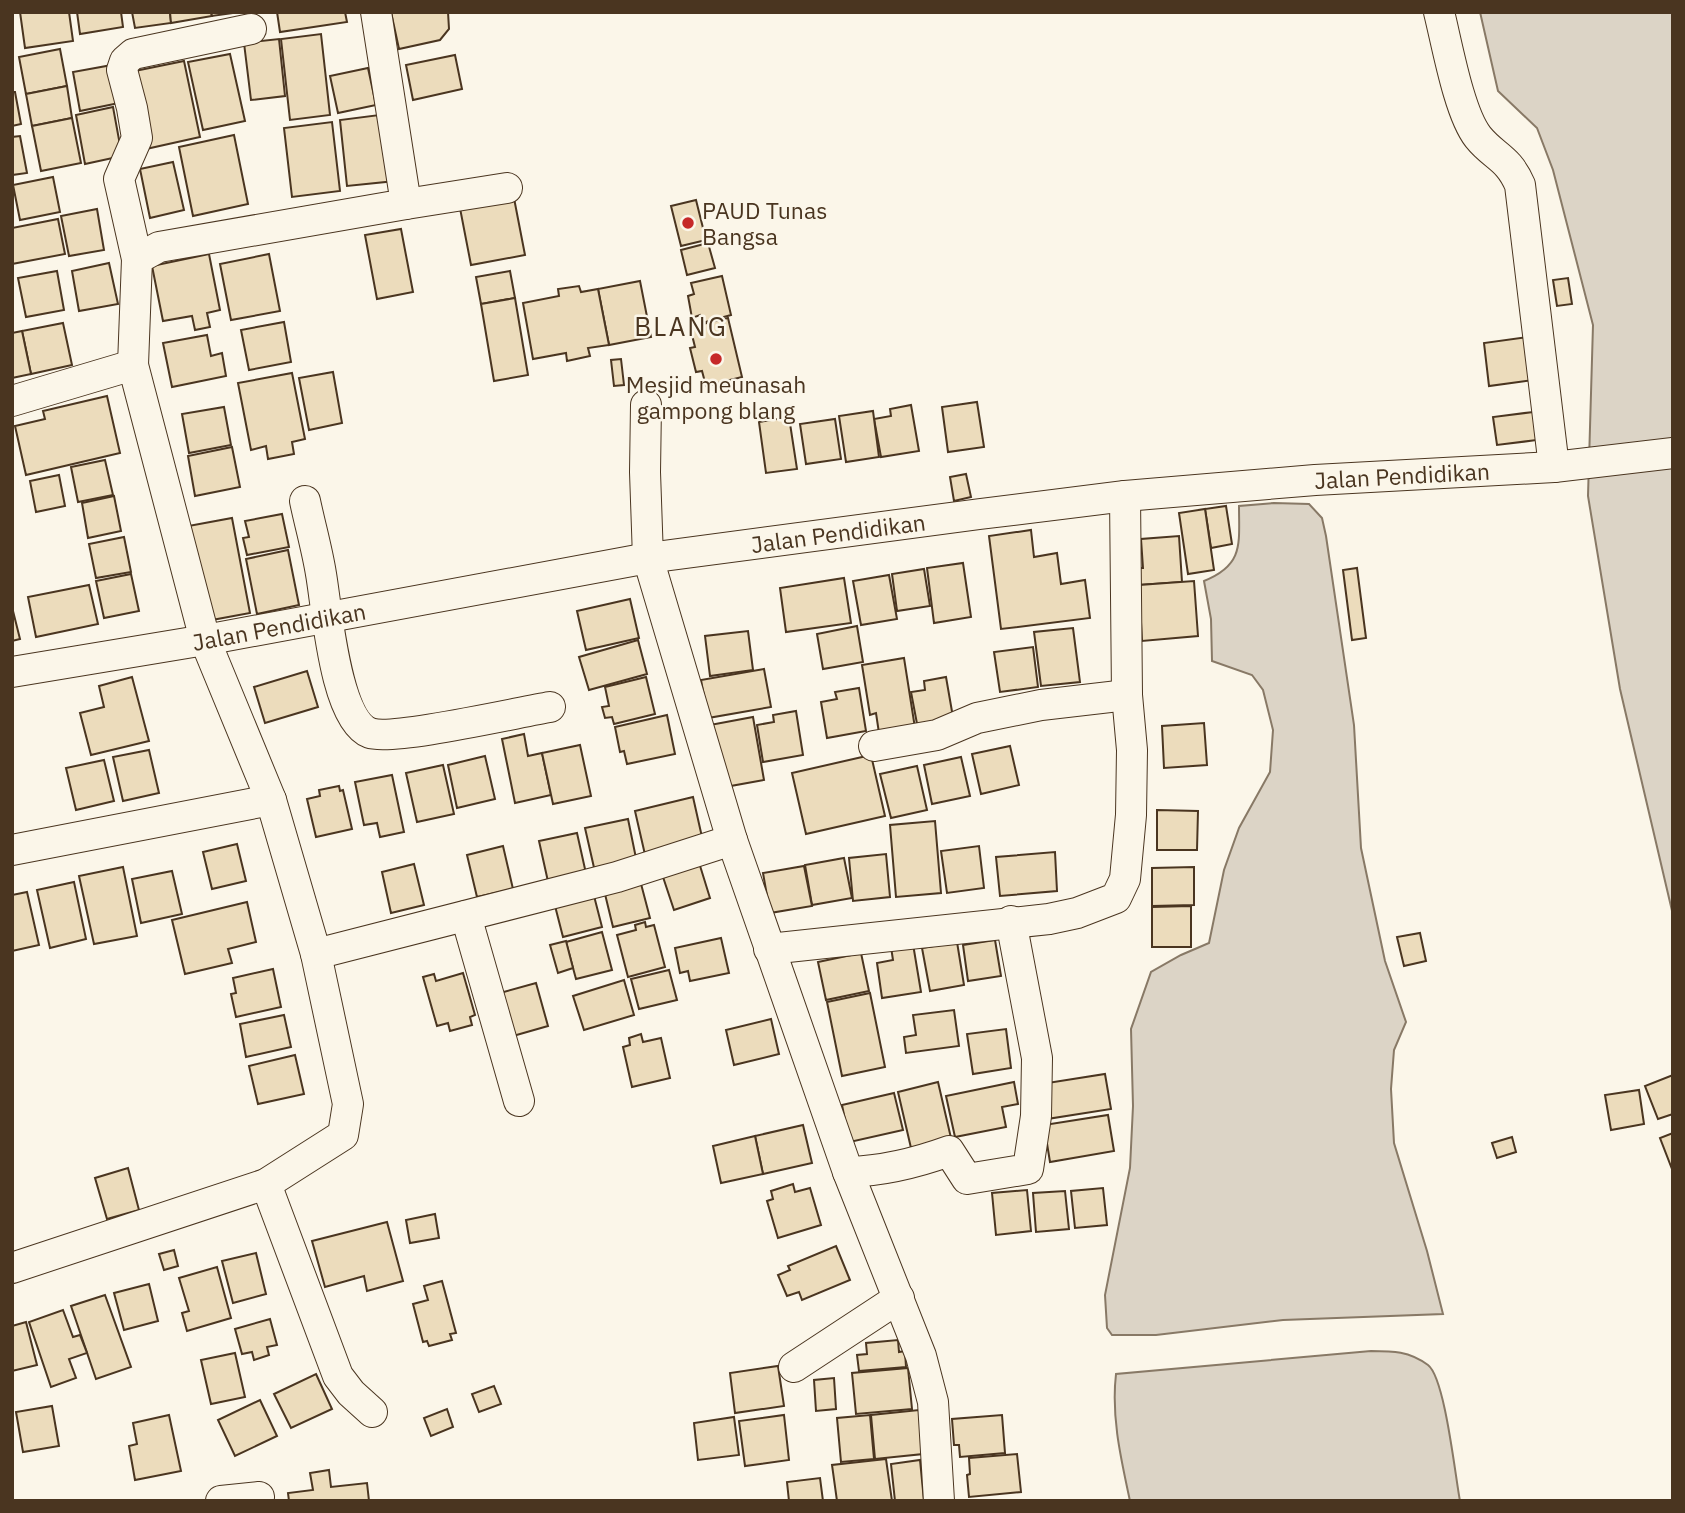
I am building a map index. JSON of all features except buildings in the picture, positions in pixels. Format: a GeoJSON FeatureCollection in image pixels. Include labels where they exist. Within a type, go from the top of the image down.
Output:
{"type":"FeatureCollection","features":[{"type":"Feature","properties":{"kind":"street"},"geometry":{"type":"LineString","coordinates":[[376,12],[406,204]]}},
{"type":"Feature","properties":{"kind":"street"},"geometry":{"type":"LineString","coordinates":[[1439,12],[1466,116],[1478,138],[1513,170],[1520,185],[1563,465]]}},
{"type":"Feature","properties":{"kind":"street"},"geometry":{"type":"LineString","coordinates":[[12,1268],[266,1184],[343,1135],[348,1104],[316,954],[271,800],[205,640],[133,365],[137,259],[119,179],[137,138],[122,70],[125,61],[133,54],[251,29]]}},
{"type":"Feature","properties":{"kind":"street"},"geometry":{"type":"LineString","coordinates":[[137,259],[159,247],[508,188]]}},
{"type":"Feature","properties":{"kind":"street"},"geometry":{"type":"LineString","coordinates":[[12,401],[133,365]]}},
{"type":"Feature","properties":{"kind":"street"},"geometry":{"type":"LineString","coordinates":[[646,405],[648,558],[732,841],[848,1172],[921,1356],[933,1402],[939,1501]]}},
{"type":"Feature","properties":{"kind":"street","name":"Jalan Pendidikan"},"geometry":{"type":"LineString","coordinates":[[12,673],[648,558],[1125,496],[1315,480],[1563,465],[1673,453]]}},
{"type":"Feature","properties":{"kind":"street"},"geometry":{"type":"LineString","coordinates":[[769,949],[1049,919],[1077,913],[1116,898],[1125,879],[1131,815],[1132,750],[1127,695],[1125,496]]}},
{"type":"Feature","properties":{"kind":"street"},"geometry":{"type":"LineString","coordinates":[[305,501],[344,698],[354,718],[370,733],[419,731],[550,707]]}},
{"type":"Feature","properties":{"kind":"street"},"geometry":{"type":"LineString","coordinates":[[874,746],[937,735],[977,718],[1041,705],[1127,695]]}},
{"type":"Feature","properties":{"kind":"street"},"geometry":{"type":"LineString","coordinates":[[12,850],[271,800]]}},
{"type":"Feature","properties":{"kind":"street"},"geometry":{"type":"LineString","coordinates":[[316,954],[617,877],[732,841]]}},
{"type":"Feature","properties":{"kind":"street"},"geometry":{"type":"LineString","coordinates":[[466,916],[519,1101]]}},
{"type":"Feature","properties":{"kind":"street"},"geometry":{"type":"LineString","coordinates":[[848,1172],[873,1171],[949,1152],[967,1179],[1028,1169],[1036,1116],[1037,1058],[1011,921]]}},
{"type":"Feature","properties":{"kind":"street"},"geometry":{"type":"LineString","coordinates":[[266,1184],[338,1376],[351,1393],[372,1412]]}},
{"type":"Feature","properties":{"kind":"street"},"geometry":{"type":"LineString","coordinates":[[794,1367],[899,1298]]}},
{"type":"Feature","properties":{"kind":"street"},"geometry":{"type":"LineString","coordinates":[[221,1501],[259,1497]]}},
{"type":"Feature","properties":{"kind":"shaded area"},"geometry":{"type":"Polygon","coordinates":[[[1480,12],[1673,12],[1673,915],[1620,689],[1588,496],[1593,325],[1553,170],[1537,128],[1498,91],[1480,12]]]}},
{"type":"Feature","properties":{"kind":"shaded area"},"geometry":{"type":"Polygon","coordinates":[[[1309,504],[1322,518],[1326,536],[1354,725],[1361,848],[1385,961],[1406,1022],[1394,1050],[1391,1089],[1394,1143],[1443,1314],[1283,1320],[1156,1335],[1112,1335],[1107,1328],[1105,1295],[1130,1168],[1133,1106],[1131,1029],[1151,972],[1209,943],[1224,870],[1239,828],[1270,772],[1273,730],[1263,690],[1252,675],[1212,661],[1211,619],[1204,581],[1217,575],[1233,560],[1238,542],[1239,506],[1309,504]]]}},
{"type":"Feature","properties":{"kind":"shaded area"},"geometry":{"type":"Polygon","coordinates":[[[1371,1351],[1407,1354],[1428,1365],[1434,1374],[1444,1407],[1460,1501],[1130,1501],[1116,1422],[1116,1374],[1371,1351]]]}},
{"type":"Feature","properties":{"kind":"place","name":"PAUD Tunas Bangsa"},"geometry":{"type":"Point","coordinates":[688,223]}},
{"type":"Feature","properties":{"kind":"place","name":"Mesjid meunasah gampong blang"},"geometry":{"type":"Point","coordinates":[716,359]}},
{"type":"Feature","properties":{"kind":"district","name":"BLANG"},"geometry":{"type":"Point","coordinates":[681,326]}}]}
